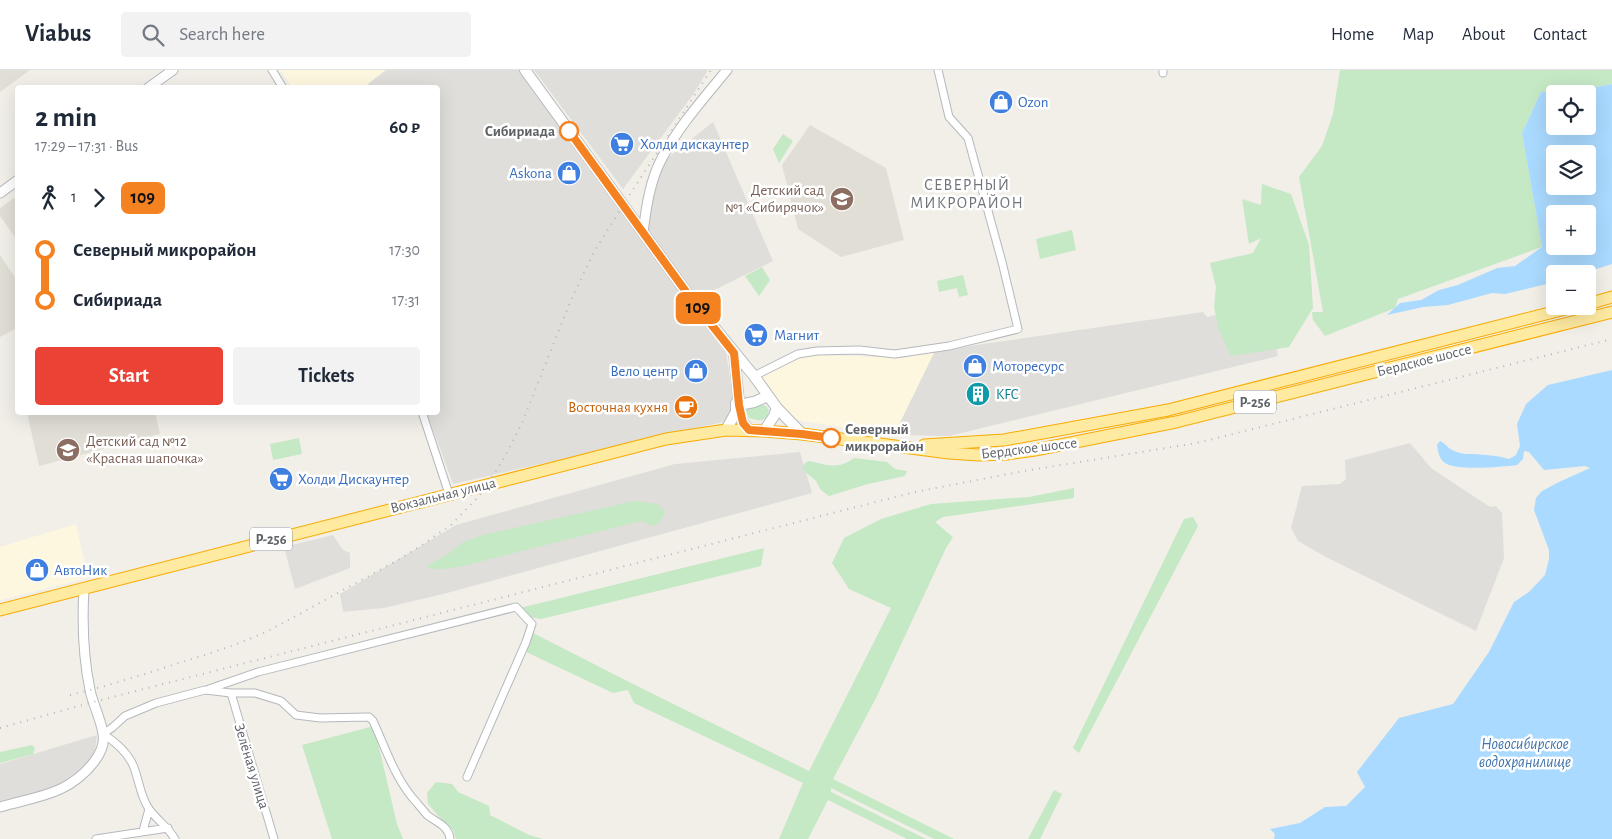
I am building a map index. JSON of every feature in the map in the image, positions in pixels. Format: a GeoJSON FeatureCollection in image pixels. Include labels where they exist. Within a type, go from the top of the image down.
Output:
{"type":"FeatureCollection","features":[{"type":"Feature","properties":{"kind":"highway"},"geometry":{"type":"LineString","coordinates":[[1596,302],[1612,297]]}},
{"type":"Feature","properties":{"kind":"highway","name":"Бердское шоссе"},"geometry":{"type":"LineString","coordinates":[[892,447],[978,455],[1006,454],[1105,437],[1196,417],[1612,312]]}},
{"type":"Feature","properties":{"kind":"highway","name":"Бердское шоссе"},"geometry":{"type":"LineString","coordinates":[[892,447],[1004,440],[1168,410],[1546,314]]}},
{"type":"Feature","properties":{"kind":"highway","name":"Вокзальная улица"},"geometry":{"type":"LineString","coordinates":[[0,610],[640,445],[689,435],[726,430],[749,430],[802,434],[892,447]]}},
{"type":"Feature","properties":{"kind":"main road"},"geometry":{"type":"LineString","coordinates":[[524,70],[695,304],[754,376],[777,408],[802,434]]}},
{"type":"Feature","properties":{"kind":"main road"},"geometry":{"type":"LineString","coordinates":[[734,353],[739,405],[743,423],[749,430]]}},
{"type":"Feature","properties":{"kind":"main road"},"geometry":{"type":"LineString","coordinates":[[726,430],[736,412],[737,387]]}},
{"type":"Feature","properties":{"kind":"main road"},"geometry":{"type":"LineString","coordinates":[[739,405],[754,402],[768,396]]}},
{"type":"Feature","properties":{"kind":"main road"},"geometry":{"type":"LineString","coordinates":[[764,431],[777,408]]}},
{"type":"Feature","properties":{"kind":"street"},"geometry":{"type":"LineString","coordinates":[[152,85],[173,70]]}},
{"type":"Feature","properties":{"kind":"street"},"geometry":{"type":"LineString","coordinates":[[272,70],[281,85]]}},
{"type":"Feature","properties":{"kind":"street"},"geometry":{"type":"LineString","coordinates":[[643,233],[654,178],[662,158],[696,108],[727,70]]}},
{"type":"Feature","properties":{"kind":"street"},"geometry":{"type":"LineString","coordinates":[[754,376],[798,354],[808,352],[859,350],[895,354],[949,346],[1018,329],[968,138],[949,117],[938,70]]}},
{"type":"Feature","properties":{"kind":"street"},"geometry":{"type":"LineString","coordinates":[[0,193],[15,182]]}},
{"type":"Feature","properties":{"kind":"street"},"geometry":{"type":"LineString","coordinates":[[423,415],[449,494]]}},
{"type":"Feature","properties":{"kind":"street"},"geometry":{"type":"LineString","coordinates":[[0,806],[57,791],[79,779],[97,758],[102,748],[103,734],[90,692],[86,669],[82,622],[84,588]]}},
{"type":"Feature","properties":{"kind":"street"},"geometry":{"type":"LineString","coordinates":[[103,734],[125,716],[156,703],[205,690],[258,672],[516,607],[532,624],[467,777]]}},
{"type":"Feature","properties":{"kind":"street"},"geometry":{"type":"LineString","coordinates":[[205,690],[255,693],[281,701],[296,715],[320,718],[369,717],[373,721],[402,785],[427,814],[444,826],[449,832],[450,839]]}},
{"type":"Feature","properties":{"kind":"street","name":"Зелёная улица"},"geometry":{"type":"LineString","coordinates":[[231,693],[274,839]]}},
{"type":"Feature","properties":{"kind":"street"},"geometry":{"type":"LineString","coordinates":[[103,734],[113,740],[132,764],[149,809],[168,828],[175,839]]}},
{"type":"Feature","properties":{"kind":"street"},"geometry":{"type":"LineString","coordinates":[[143,831],[149,809]]}},
{"type":"Feature","properties":{"kind":"street"},"geometry":{"type":"LineString","coordinates":[[96,839],[168,828]]}},
{"type":"Feature","properties":{"kind":"shaded area"},"geometry":{"type":"Polygon","coordinates":[[[0,70],[30,70],[0,92],[0,70]]]}},
{"type":"Feature","properties":{"kind":"shaded area"},"geometry":{"type":"Polygon","coordinates":[[[280,70],[386,70],[367,85],[291,85],[280,70]]]}},
{"type":"Feature","properties":{"kind":"shaded area"},"geometry":{"type":"Polygon","coordinates":[[[386,70],[519,70],[726,352],[736,419],[453,484],[428,415],[440,415],[440,85],[367,85],[386,70]]]}},
{"type":"Feature","properties":{"kind":"shaded area"},"geometry":{"type":"Polygon","coordinates":[[[534,70],[708,70],[694,93],[623,189],[534,70]]]}},
{"type":"Feature","properties":{"kind":"shaded area"},"geometry":{"type":"Polygon","coordinates":[[[713,122],[773,261],[704,295],[691,295],[648,230],[655,168],[713,122]]]}},
{"type":"Feature","properties":{"kind":"shaded area","name":"Детский сад №1 «Сибирячок»"},"geometry":{"type":"Polygon","coordinates":[[[810,125],[886,168],[904,240],[841,257],[798,229],[782,165],[810,125]]]}},
{"type":"Feature","properties":{"kind":"shaded area"},"geometry":{"type":"Polygon","coordinates":[[[15,197],[15,237],[0,216],[0,208],[15,197]]]}},
{"type":"Feature","properties":{"kind":"shaded area"},"geometry":{"type":"Polygon","coordinates":[[[0,255],[15,278],[15,329],[0,337],[0,255]]]}},
{"type":"Feature","properties":{"kind":"shaded area"},"geometry":{"type":"Polygon","coordinates":[[[1266,304],[1278,356],[949,436],[894,435],[935,351],[1203,312],[1207,317],[1266,304]]]}},
{"type":"Feature","properties":{"kind":"shaded area"},"geometry":{"type":"Polygon","coordinates":[[[935,351],[894,435],[790,419],[757,378],[800,358],[819,355],[903,358],[935,351]]]}},
{"type":"Feature","properties":{"kind":"shaded area","name":"Детский сад №12 «Красная шапочка»"},"geometry":{"type":"Polygon","coordinates":[[[27,415],[155,415],[160,434],[39,466],[27,415]]]}},
{"type":"Feature","properties":{"kind":"shaded area"},"geometry":{"type":"Polygon","coordinates":[[[1410,443],[1431,468],[1490,507],[1496,506],[1502,513],[1504,558],[1476,631],[1326,557],[1298,541],[1291,528],[1302,486],[1340,484],[1346,479],[1345,460],[1410,443]]]}},
{"type":"Feature","properties":{"kind":"shaded area"},"geometry":{"type":"Polygon","coordinates":[[[800,452],[812,493],[447,593],[384,608],[343,612],[340,594],[456,525],[675,464],[800,452]]]}},
{"type":"Feature","properties":{"kind":"shaded area"},"geometry":{"type":"Polygon","coordinates":[[[76,524],[88,578],[0,600],[0,547],[76,524]]]}},
{"type":"Feature","properties":{"kind":"shaded area"},"geometry":{"type":"Polygon","coordinates":[[[333,535],[343,550],[350,553],[350,568],[295,589],[284,547],[333,535]]]}},
{"type":"Feature","properties":{"kind":"shaded area"},"geometry":{"type":"Polygon","coordinates":[[[97,735],[95,753],[88,764],[56,789],[0,805],[0,764],[97,735]]]}},
{"type":"Feature","properties":{"kind":"green space"},"geometry":{"type":"Polygon","coordinates":[[[1340,70],[1612,70],[1612,84],[1596,87],[1596,85],[1546,85],[1546,92],[1541,92],[1522,133],[1542,247],[1398,299],[1395,308],[1325,336],[1313,320],[1312,312],[1323,312],[1299,177],[1322,146],[1333,114],[1340,70]]]}},
{"type":"Feature","properties":{"kind":"green space"},"geometry":{"type":"Polygon","coordinates":[[[783,134],[793,141],[779,163],[773,149],[783,134]]]}},
{"type":"Feature","properties":{"kind":"green space"},"geometry":{"type":"Polygon","coordinates":[[[1262,184],[1291,194],[1309,245],[1313,308],[1289,347],[1231,356],[1219,331],[1214,307],[1216,287],[1210,263],[1253,253],[1261,238],[1249,244],[1242,199],[1261,205],[1262,184]]]}},
{"type":"Feature","properties":{"kind":"green space"},"geometry":{"type":"Polygon","coordinates":[[[1072,230],[1076,250],[1040,259],[1036,239],[1072,230]]]}},
{"type":"Feature","properties":{"kind":"green space"},"geometry":{"type":"Polygon","coordinates":[[[762,267],[770,280],[759,296],[745,276],[762,267]]]}},
{"type":"Feature","properties":{"kind":"green space"},"geometry":{"type":"Polygon","coordinates":[[[963,275],[968,295],[959,297],[957,288],[939,292],[937,281],[963,275]]]}},
{"type":"Feature","properties":{"kind":"green space"},"geometry":{"type":"Polygon","coordinates":[[[761,404],[769,410],[766,417],[762,420],[749,418],[746,408],[761,404]]]}},
{"type":"Feature","properties":{"kind":"green space"},"geometry":{"type":"Polygon","coordinates":[[[299,438],[302,454],[273,460],[270,444],[299,438]]]}},
{"type":"Feature","properties":{"kind":"green space"},"geometry":{"type":"Polygon","coordinates":[[[854,458],[887,462],[895,469],[907,471],[905,476],[868,484],[829,496],[802,469],[805,463],[809,461],[837,465],[854,458]]]}},
{"type":"Feature","properties":{"kind":"green space"},"geometry":{"type":"Polygon","coordinates":[[[1074,488],[1074,498],[943,517],[935,522],[953,537],[946,548],[876,698],[833,779],[954,839],[934,839],[831,788],[831,792],[926,839],[907,839],[828,800],[808,839],[779,839],[803,783],[634,703],[628,690],[613,693],[524,651],[533,633],[809,771],[891,608],[849,589],[832,563],[844,538],[881,519],[931,504],[1029,497],[1074,488]]]}},
{"type":"Feature","properties":{"kind":"green space"},"geometry":{"type":"Polygon","coordinates":[[[634,501],[658,504],[665,512],[662,519],[655,526],[641,521],[463,566],[440,569],[427,567],[463,542],[483,535],[634,501]]]}},
{"type":"Feature","properties":{"kind":"green space"},"geometry":{"type":"Polygon","coordinates":[[[1193,517],[1198,526],[1079,753],[1073,748],[1184,519],[1193,517]]]}},
{"type":"Feature","properties":{"kind":"green space"},"geometry":{"type":"Polygon","coordinates":[[[764,548],[761,566],[541,619],[522,616],[520,608],[764,548]]]}},
{"type":"Feature","properties":{"kind":"green space"},"geometry":{"type":"Polygon","coordinates":[[[374,726],[397,824],[403,839],[332,839],[302,745],[374,726]]]}},
{"type":"Feature","properties":{"kind":"green space"},"geometry":{"type":"Polygon","coordinates":[[[32,745],[35,748],[33,754],[0,763],[0,752],[32,745]]]}},
{"type":"Feature","properties":{"kind":"green space"},"geometry":{"type":"Polygon","coordinates":[[[436,782],[452,784],[458,792],[489,806],[490,815],[529,835],[543,839],[456,839],[453,830],[428,804],[427,793],[436,782]]]}},
{"type":"Feature","properties":{"kind":"green space"},"geometry":{"type":"Polygon","coordinates":[[[1054,790],[1062,794],[1040,839],[1028,839],[1054,790]]]}},
{"type":"Feature","properties":{"kind":"water"},"geometry":{"type":"Polygon","coordinates":[[[1612,84],[1612,264],[1596,269],[1596,265],[1546,265],[1546,284],[1505,294],[1492,293],[1448,305],[1423,307],[1387,315],[1400,303],[1421,300],[1439,290],[1458,285],[1497,268],[1515,266],[1542,247],[1522,133],[1541,92],[1546,92],[1546,135],[1596,135],[1596,87],[1612,84]]]}},
{"type":"Feature","properties":{"kind":"water","name":"Новосибирское водохранилище"},"geometry":{"type":"Polygon","coordinates":[[[1612,370],[1612,839],[1274,839],[1275,834],[1270,829],[1300,823],[1325,807],[1346,806],[1365,787],[1357,772],[1399,718],[1453,704],[1489,652],[1514,602],[1529,592],[1545,575],[1549,550],[1534,510],[1536,498],[1542,491],[1590,468],[1585,466],[1544,470],[1529,452],[1524,451],[1523,459],[1517,465],[1480,468],[1459,467],[1445,463],[1441,459],[1437,445],[1440,441],[1460,453],[1509,459],[1516,455],[1520,446],[1517,424],[1526,404],[1548,385],[1612,370]]]}},
{"type":"Feature","properties":{"kind":"railway"},"geometry":{"type":"LineString","coordinates":[[70,695],[126,680],[205,655],[261,634],[398,560],[451,525],[480,495],[503,460],[522,423],[571,300],[594,252],[711,70]]}},
{"type":"Feature","properties":{"kind":"railway"},"geometry":{"type":"LineString","coordinates":[[0,728],[93,702],[915,492],[1024,471],[1197,443],[1612,339]]}},
{"type":"Feature","properties":{"kind":"bus line","name":"109"},"geometry":{"type":"LineString","coordinates":[[569,131],[695,304],[734,353],[740,414],[743,423],[749,430],[831,438]]}},
{"type":"Feature","properties":{"kind":"place","name":"Ozon"},"geometry":{"type":"Point","coordinates":[1001,102]}},
{"type":"Feature","properties":{"kind":"place","name":"Сибириада"},"geometry":{"type":"Point","coordinates":[569,131]}},
{"type":"Feature","properties":{"kind":"place","name":"Холди дискаунтер"},"geometry":{"type":"Point","coordinates":[622,144]}},
{"type":"Feature","properties":{"kind":"place","name":"Askona"},"geometry":{"type":"Point","coordinates":[569,173]}},
{"type":"Feature","properties":{"kind":"place","name":"Детский сад №1 «Сибирячок»"},"geometry":{"type":"Point","coordinates":[842,199]}},
{"type":"Feature","properties":{"kind":"place","name":"Магнит"},"geometry":{"type":"Point","coordinates":[756,335]}},
{"type":"Feature","properties":{"kind":"place","name":"Моторесурс"},"geometry":{"type":"Point","coordinates":[975,366]}},
{"type":"Feature","properties":{"kind":"place","name":"Вело центр"},"geometry":{"type":"Point","coordinates":[696,371]}},
{"type":"Feature","properties":{"kind":"place","name":"KFC"},"geometry":{"type":"Point","coordinates":[978,394]}},
{"type":"Feature","properties":{"kind":"place","name":"Восточная кухня"},"geometry":{"type":"Point","coordinates":[686,407]}},
{"type":"Feature","properties":{"kind":"place","name":"Северный микрорайон"},"geometry":{"type":"Point","coordinates":[831,438]}},
{"type":"Feature","properties":{"kind":"place","name":"Детский сад №12 «Красная шапочка»"},"geometry":{"type":"Point","coordinates":[68,450]}},
{"type":"Feature","properties":{"kind":"place","name":"Холди Дискаунтер"},"geometry":{"type":"Point","coordinates":[281,479]}},
{"type":"Feature","properties":{"kind":"place","name":"АвтоНик"},"geometry":{"type":"Point","coordinates":[37,570]}},
{"type":"Feature","properties":{"kind":"district","name":"СЕВЕРНЫЙ МИКРОРАЙОН"},"geometry":{"type":"Point","coordinates":[967,193]}}]}
